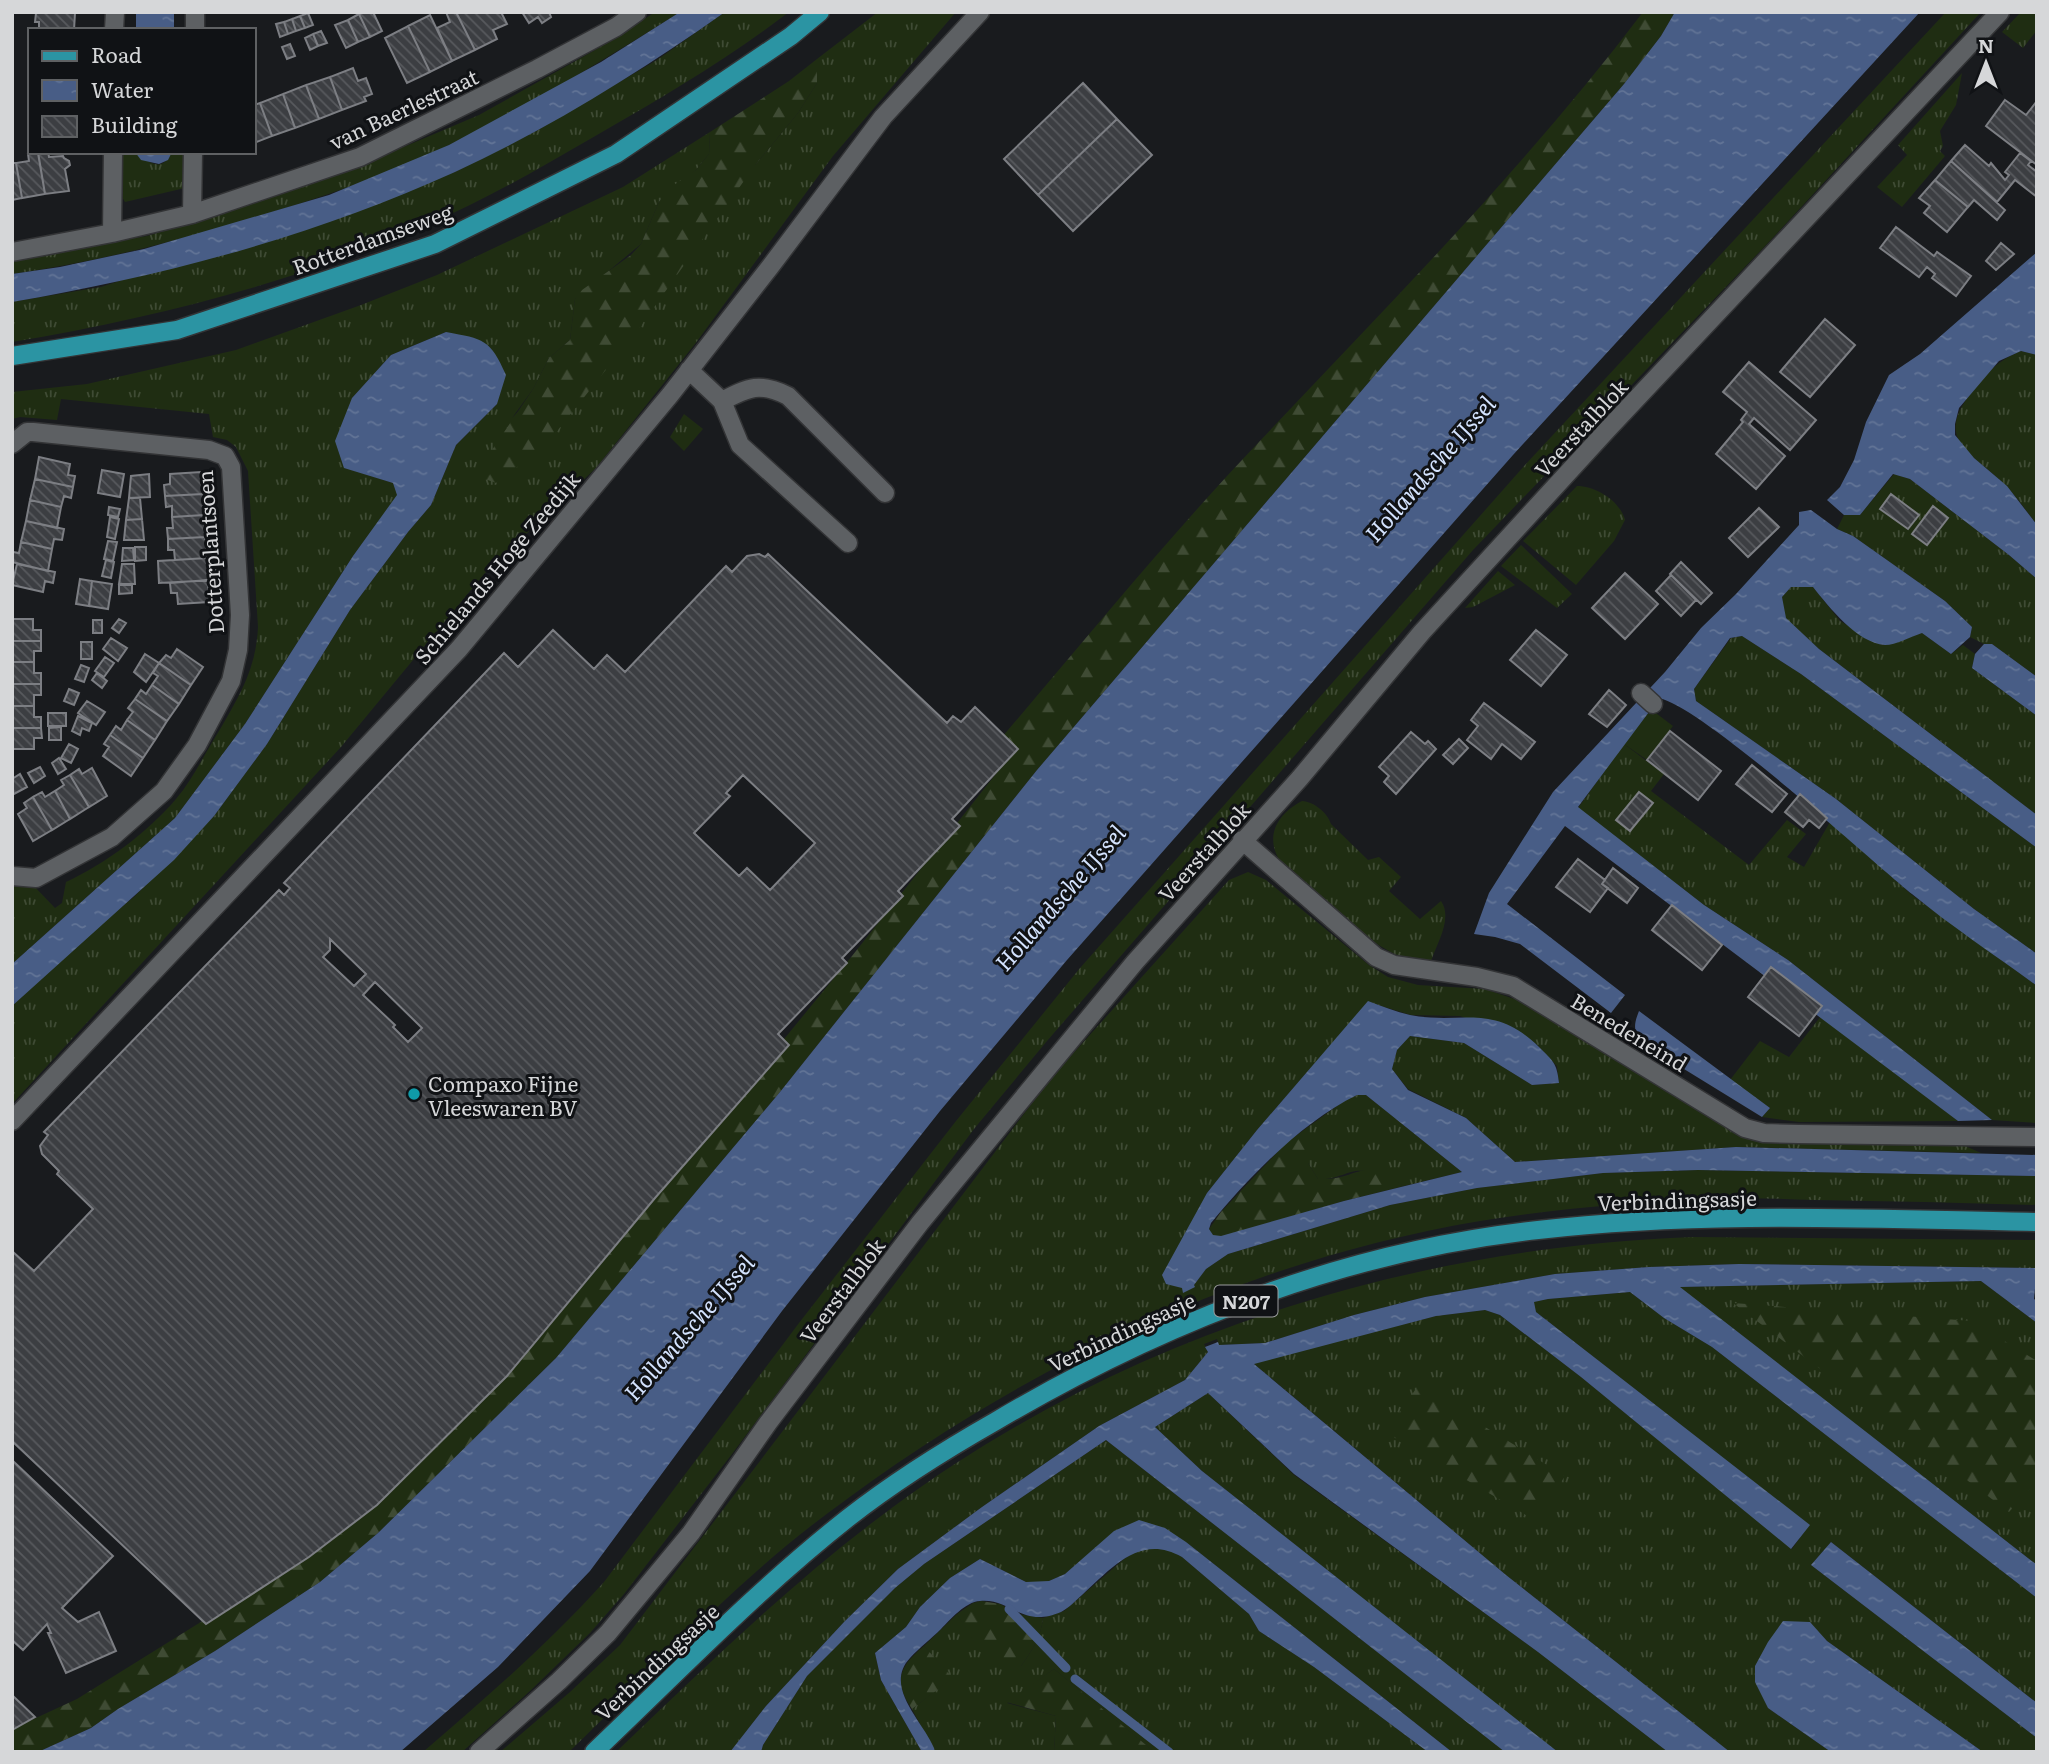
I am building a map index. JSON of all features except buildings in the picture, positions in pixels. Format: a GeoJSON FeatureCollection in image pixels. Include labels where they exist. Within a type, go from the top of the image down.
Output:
{"type":"FeatureCollection","features":[{"type":"Feature","properties":{"kind":"main road","name":"Rotterdamseweg"},"geometry":{"type":"LineString","coordinates":[[12,356],[177,330],[436,244],[616,154],[791,36],[820,12]]}},
{"type":"Feature","properties":{"kind":"main road","name":"Verbindingsasje"},"geometry":{"type":"LineString","coordinates":[[594,1752],[777,1578],[861,1509],[946,1450],[1051,1388],[1147,1340],[1232,1306],[1349,1268],[1428,1249],[1534,1230],[1627,1222],[1735,1219],[2037,1222]]}},
{"type":"Feature","properties":{"kind":"street","name":"van Baerlestraat"},"geometry":{"type":"LineString","coordinates":[[12,252],[192,214],[360,156],[537,69],[616,27],[637,12]]}},
{"type":"Feature","properties":{"kind":"street","name":"Schielands Hoge Zeedijk"},"geometry":{"type":"LineString","coordinates":[[12,1121],[459,649],[689,370],[771,267],[883,117],[980,12]]}},
{"type":"Feature","properties":{"kind":"street","name":"Veerstalblok"},"geometry":{"type":"LineString","coordinates":[[479,1752],[608,1633],[691,1532],[768,1423],[920,1223],[1135,962],[1300,778],[1422,632],[2000,12]]}},
{"type":"Feature","properties":{"kind":"street"},"geometry":{"type":"LineString","coordinates":[[112,233],[113,154]]}},
{"type":"Feature","properties":{"kind":"street"},"geometry":{"type":"LineString","coordinates":[[192,214],[193,154]]}},
{"type":"Feature","properties":{"kind":"street"},"geometry":{"type":"LineString","coordinates":[[689,370],[722,401],[740,445],[848,543]]}},
{"type":"Feature","properties":{"kind":"street"},"geometry":{"type":"LineString","coordinates":[[722,401],[746,388],[769,386],[788,396],[885,493]]}},
{"type":"Feature","properties":{"kind":"street","name":"Dotterplantsoen"},"geometry":{"type":"LineString","coordinates":[[12,443],[27,432],[33,432],[209,450],[225,456],[231,467],[240,615],[238,650],[231,681],[197,745],[163,791],[112,837],[36,878],[12,876]]}},
{"type":"Feature","properties":{"kind":"street","name":"Benedeneind"},"geometry":{"type":"LineString","coordinates":[[1242,840],[1376,957],[1394,965],[1477,977],[1513,986],[1745,1128],[1764,1133],[1799,1135],[2037,1137]]}},
{"type":"Feature","properties":{"kind":"green space"},"geometry":{"type":"Polygon","coordinates":[[[655,12],[680,12],[508,114],[402,166],[304,202],[195,235],[104,257],[12,274],[12,259],[147,236],[268,199],[380,157],[479,115],[613,40],[655,12]]]}},
{"type":"Feature","properties":{"kind":"green space"},"geometry":{"type":"Polygon","coordinates":[[[725,12],[789,12],[646,107],[514,182],[451,214],[328,264],[224,296],[119,322],[12,342],[12,302],[101,287],[455,172],[538,130],[657,60],[725,12]]]}},
{"type":"Feature","properties":{"kind":"green space"},"geometry":{"type":"Polygon","coordinates":[[[878,12],[956,12],[833,156],[695,344],[596,468],[485,573],[341,747],[12,1104],[12,1006],[98,926],[134,897],[214,816],[267,744],[350,610],[431,505],[456,445],[497,404],[446,332],[391,355],[352,398],[345,468],[393,483],[398,495],[353,556],[245,724],[175,818],[12,964],[12,886],[32,884],[55,908],[62,903],[66,882],[125,846],[165,811],[193,774],[240,693],[254,656],[258,627],[248,471],[236,447],[227,440],[213,437],[209,414],[61,399],[57,420],[20,417],[12,419],[12,392],[87,384],[236,350],[361,305],[437,275],[623,187],[710,132],[709,154],[696,170],[659,202],[641,244],[575,299],[570,340],[549,358],[533,389],[512,418],[756,164],[798,113],[817,83],[817,59],[878,12]]]}},
{"type":"Feature","properties":{"kind":"green space"},"geometry":{"type":"Polygon","coordinates":[[[1643,12],[1675,12],[1661,36],[1624,84],[1037,770],[780,1092],[556,1358],[378,1533],[320,1582],[91,1728],[38,1752],[12,1752],[12,1729],[77,1699],[204,1620],[726,1110],[1010,756],[1003,736],[1198,508],[1493,192],[1595,73],[1643,12]]]}},
{"type":"Feature","properties":{"kind":"green space"},"geometry":{"type":"Polygon","coordinates":[[[1946,12],[1981,12],[1768,243],[1473,550],[1047,1041],[974,1129],[732,1454],[624,1594],[590,1633],[462,1752],[423,1752],[539,1649],[604,1582],[799,1323],[956,1121],[1080,968],[1525,465],[1946,12]]]}},
{"type":"Feature","properties":{"kind":"green space"},"geometry":{"type":"Polygon","coordinates":[[[2021,12],[2037,12],[2037,30],[2023,48],[2002,32],[2021,12]]]}},
{"type":"Feature","properties":{"kind":"green space"},"geometry":{"type":"Polygon","coordinates":[[[817,59],[817,83],[798,113],[756,164],[640,327],[546,445],[496,483],[485,479],[484,468],[490,453],[533,389],[549,358],[570,340],[575,299],[582,290],[631,255],[641,244],[659,202],[671,187],[696,170],[709,154],[710,132],[789,81],[817,59]]]}},
{"type":"Feature","properties":{"kind":"green space"},"geometry":{"type":"Polygon","coordinates":[[[1962,73],[1956,105],[1940,131],[1943,146],[1940,151],[1945,156],[1902,207],[1877,187],[1907,155],[1898,145],[1962,73]]]}},
{"type":"Feature","properties":{"kind":"green space"},"geometry":{"type":"Polygon","coordinates":[[[120,154],[137,154],[152,163],[162,164],[171,154],[185,154],[185,188],[125,202],[119,192],[120,154]]]}},
{"type":"Feature","properties":{"kind":"green space"},"geometry":{"type":"Polygon","coordinates":[[[2021,351],[2037,355],[2037,525],[2010,491],[1962,445],[1957,435],[1956,423],[1972,392],[1994,368],[2021,351]]]}},
{"type":"Feature","properties":{"kind":"green space"},"geometry":{"type":"Polygon","coordinates":[[[684,414],[703,429],[684,451],[670,437],[684,414]]]}},
{"type":"Feature","properties":{"kind":"green space"},"geometry":{"type":"Polygon","coordinates":[[[1894,474],[1910,479],[2037,579],[2037,677],[1992,644],[1984,644],[1970,637],[1972,627],[1945,601],[1853,536],[1837,529],[1844,515],[1860,515],[1894,474]]]}},
{"type":"Feature","properties":{"kind":"green space"},"geometry":{"type":"Polygon","coordinates":[[[1577,486],[1606,496],[1618,507],[1625,520],[1614,541],[1576,585],[1523,541],[1577,486]]]}},
{"type":"Feature","properties":{"kind":"green space"},"geometry":{"type":"Polygon","coordinates":[[[1521,545],[1572,594],[1557,608],[1501,566],[1521,545]]]}},
{"type":"Feature","properties":{"kind":"green space"},"geometry":{"type":"Polygon","coordinates":[[[1498,571],[1515,585],[1473,607],[1465,608],[1498,571]]]}},
{"type":"Feature","properties":{"kind":"green space"},"geometry":{"type":"Polygon","coordinates":[[[1791,587],[1813,587],[1840,621],[1882,645],[1922,633],[1951,654],[1963,645],[1975,654],[1972,668],[2037,716],[2037,815],[1819,649],[1785,618],[1782,597],[1791,587]]]}},
{"type":"Feature","properties":{"kind":"green space"},"geometry":{"type":"Polygon","coordinates":[[[1742,636],[1801,674],[2037,848],[2037,954],[1974,909],[1836,799],[1696,701],[1694,689],[1731,638],[1742,636]]]}},
{"type":"Feature","properties":{"kind":"green space"},"geometry":{"type":"Polygon","coordinates":[[[1648,707],[1673,726],[1647,760],[1624,744],[1649,712],[1648,707]]]}},
{"type":"Feature","properties":{"kind":"green space"},"geometry":{"type":"Polygon","coordinates":[[[1624,744],[1664,774],[1651,791],[1749,865],[1787,820],[1806,834],[1787,857],[1804,867],[1830,822],[1912,895],[2037,986],[2037,1123],[1992,1120],[1788,960],[1704,905],[1578,808],[1624,744]]]}},
{"type":"Feature","properties":{"kind":"green space"},"geometry":{"type":"Polygon","coordinates":[[[1302,801],[1320,808],[1331,824],[1368,860],[1379,857],[1401,877],[1389,891],[1420,919],[1441,901],[1445,923],[1431,961],[1414,961],[1374,942],[1282,864],[1274,846],[1275,828],[1285,813],[1302,801]]]}},
{"type":"Feature","properties":{"kind":"green space"},"geometry":{"type":"Polygon","coordinates":[[[1248,872],[1266,880],[1369,965],[1388,977],[1418,985],[1485,989],[1526,1003],[1742,1134],[1963,1145],[1981,1153],[1736,1147],[1515,1162],[1466,1118],[1408,1089],[1392,1069],[1397,1050],[1410,1036],[1464,1043],[1532,1085],[1559,1083],[1557,1066],[1536,1044],[1460,1016],[1411,1015],[1368,1002],[1257,1130],[1207,1193],[1194,1285],[1206,1269],[1228,1254],[1390,1205],[1477,1188],[1603,1173],[1698,1170],[2037,1176],[2037,1205],[1742,1198],[1568,1209],[1509,1216],[1392,1239],[1305,1263],[1220,1293],[1137,1328],[1056,1367],[901,1460],[828,1513],[760,1568],[569,1752],[500,1752],[620,1645],[1052,1077],[1229,880],[1248,872]]]}},
{"type":"Feature","properties":{"kind":"green space"},"geometry":{"type":"Polygon","coordinates":[[[1821,1016],[1958,1121],[1799,1122],[1762,1117],[1770,1108],[1730,1080],[1760,1041],[1789,1057],[1821,1016]]]}},
{"type":"Feature","properties":{"kind":"green space"},"geometry":{"type":"Polygon","coordinates":[[[1357,1095],[1366,1095],[1462,1172],[1404,1186],[1386,1176],[1364,1171],[1318,1179],[1308,1163],[1308,1127],[1357,1095]]]}},
{"type":"Feature","properties":{"kind":"green space"},"geometry":{"type":"Polygon","coordinates":[[[1308,1127],[1308,1163],[1318,1179],[1332,1179],[1367,1170],[1389,1177],[1404,1186],[1221,1237],[1213,1236],[1209,1229],[1221,1212],[1286,1143],[1308,1127]]]}},
{"type":"Feature","properties":{"kind":"green space"},"geometry":{"type":"Polygon","coordinates":[[[1692,1237],[2037,1240],[2037,1268],[1739,1264],[1555,1274],[1425,1297],[1354,1315],[1265,1343],[1219,1345],[1217,1339],[1204,1344],[1208,1352],[1185,1380],[1099,1426],[898,1569],[844,1622],[766,1706],[730,1752],[616,1752],[751,1625],[856,1535],[982,1447],[1075,1394],[1172,1349],[1272,1312],[1375,1282],[1479,1260],[1585,1245],[1692,1237]]]}},
{"type":"Feature","properties":{"kind":"green space"},"geometry":{"type":"Polygon","coordinates":[[[1981,1281],[2037,1323],[2037,1565],[1679,1287],[1981,1281]]]}},
{"type":"Feature","properties":{"kind":"green space"},"geometry":{"type":"Polygon","coordinates":[[[1630,1292],[1664,1318],[1712,1347],[2037,1598],[2037,1703],[1831,1542],[1811,1565],[2037,1738],[2037,1752],[1983,1752],[1827,1641],[1810,1623],[1768,1708],[1831,1752],[1730,1752],[1506,1575],[1253,1363],[1436,1316],[1485,1310],[1500,1315],[1581,1377],[1792,1549],[1809,1525],[1536,1312],[1533,1302],[1630,1292]]]}},
{"type":"Feature","properties":{"kind":"green space"},"geometry":{"type":"Polygon","coordinates":[[[1733,1303],[1972,1321],[2037,1361],[2037,1481],[2009,1512],[1733,1303]]]}},
{"type":"Feature","properties":{"kind":"green space"},"geometry":{"type":"Polygon","coordinates":[[[1418,1386],[1565,1476],[1536,1521],[1385,1432],[1418,1386]]]}},
{"type":"Feature","properties":{"kind":"green space"},"geometry":{"type":"Polygon","coordinates":[[[1208,1393],[1294,1475],[1538,1652],[1668,1752],[1558,1752],[1532,1733],[1202,1471],[1155,1427],[1208,1393]]]}},
{"type":"Feature","properties":{"kind":"green space"},"geometry":{"type":"Polygon","coordinates":[[[1106,1440],[1505,1752],[1452,1752],[1186,1542],[1090,1553],[1065,1574],[1039,1583],[1026,1582],[980,1559],[950,1578],[920,1607],[906,1627],[875,1653],[881,1680],[922,1752],[761,1752],[807,1676],[895,1588],[924,1564],[1106,1440]]]}},
{"type":"Feature","properties":{"kind":"green space"},"geometry":{"type":"Polygon","coordinates":[[[1140,1549],[1172,1551],[1182,1557],[1249,1614],[1259,1631],[1314,1667],[1428,1752],[1154,1752],[1054,1669],[1007,1703],[1056,1716],[1054,1752],[935,1752],[912,1709],[952,1678],[924,1646],[957,1614],[974,1641],[1021,1666],[1035,1644],[1043,1618],[1064,1611],[1124,1559],[1140,1549]]]}},
{"type":"Feature","properties":{"kind":"green space"},"geometry":{"type":"Polygon","coordinates":[[[981,1601],[1000,1604],[1018,1614],[1043,1618],[1035,1644],[1021,1666],[1006,1668],[997,1665],[983,1654],[965,1628],[957,1614],[981,1601]]]}},
{"type":"Feature","properties":{"kind":"green space"},"geometry":{"type":"Polygon","coordinates":[[[924,1646],[953,1678],[912,1709],[902,1690],[902,1675],[909,1661],[924,1646]]]}},
{"type":"Feature","properties":{"kind":"green space"},"geometry":{"type":"Polygon","coordinates":[[[1054,1669],[1154,1752],[1054,1752],[1056,1716],[1006,1702],[1054,1669]]]}},
{"type":"Feature","properties":{"kind":"water"},"geometry":{"type":"Polygon","coordinates":[[[136,12],[174,12],[174,28],[136,28],[136,12]]]}},
{"type":"Feature","properties":{"kind":"water"},"geometry":{"type":"Polygon","coordinates":[[[680,12],[725,12],[594,98],[455,172],[348,216],[238,251],[126,280],[12,302],[12,274],[144,249],[329,195],[449,145],[601,62],[680,12]]]}},
{"type":"Feature","properties":{"kind":"water","name":"Hollandsche IJssel"},"geometry":{"type":"Polygon","coordinates":[[[1675,12],[1920,12],[1513,455],[1067,960],[940,1111],[782,1311],[590,1571],[498,1667],[400,1752],[38,1752],[91,1728],[320,1582],[378,1533],[556,1358],[780,1092],[1037,770],[1624,84],[1661,36],[1675,12]]]}},
{"type":"Feature","properties":{"kind":"water"},"geometry":{"type":"Polygon","coordinates":[[[136,154],[171,154],[168,160],[159,164],[141,160],[136,154]]]}},
{"type":"Feature","properties":{"kind":"water"},"geometry":{"type":"Polygon","coordinates":[[[2037,252],[2037,355],[2021,351],[1999,361],[1959,408],[1955,435],[1974,458],[2007,486],[2037,525],[2037,579],[1910,479],[1893,474],[1860,515],[1844,515],[1827,500],[1840,487],[1854,460],[1866,422],[1889,375],[1920,354],[2037,252]]]}},
{"type":"Feature","properties":{"kind":"water"},"geometry":{"type":"Polygon","coordinates":[[[446,332],[477,339],[490,347],[495,354],[506,375],[497,404],[456,445],[431,505],[350,610],[267,744],[214,816],[174,860],[12,1006],[12,964],[175,818],[245,724],[353,556],[397,495],[393,483],[344,468],[335,441],[352,398],[391,355],[446,332]]]}},
{"type":"Feature","properties":{"kind":"water"},"geometry":{"type":"Polygon","coordinates":[[[1811,510],[1945,601],[1972,627],[1970,637],[1951,654],[1922,633],[1889,645],[1875,643],[1844,623],[1813,587],[1791,587],[1782,597],[1786,618],[1819,649],[2037,815],[2037,848],[1801,674],[1742,636],[1730,638],[1694,689],[1696,701],[1836,799],[1974,909],[2037,954],[2037,986],[1927,906],[1742,750],[1674,704],[1655,698],[1648,707],[1649,712],[1578,807],[1704,905],[1788,960],[1992,1120],[1958,1121],[1565,826],[1507,904],[1625,995],[1611,1013],[1520,944],[1474,934],[1489,893],[1553,792],[1665,672],[1701,628],[1799,525],[1799,512],[1811,510]]]}},
{"type":"Feature","properties":{"kind":"water"},"geometry":{"type":"Polygon","coordinates":[[[1984,644],[1992,644],[2037,677],[2037,716],[1972,668],[1975,654],[1984,644]]]}},
{"type":"Feature","properties":{"kind":"water"},"geometry":{"type":"Polygon","coordinates":[[[1368,1001],[1410,1015],[1476,1018],[1507,1024],[1522,1033],[1548,1056],[1554,1063],[1559,1083],[1532,1085],[1464,1043],[1410,1036],[1397,1050],[1392,1069],[1408,1090],[1466,1118],[1515,1162],[1736,1147],[2037,1155],[2037,1176],[1698,1170],[1603,1173],[1477,1188],[1390,1205],[1228,1254],[1206,1269],[1195,1287],[1183,1293],[1182,1288],[1166,1284],[1162,1275],[1207,1193],[1257,1130],[1368,1001]],[[1357,1095],[1337,1106],[1278,1151],[1211,1223],[1209,1229],[1213,1235],[1221,1236],[1344,1201],[1462,1172],[1366,1095],[1357,1095]]]}},
{"type":"Feature","properties":{"kind":"water"},"geometry":{"type":"Polygon","coordinates":[[[1639,1011],[1770,1108],[1762,1117],[1645,1045],[1635,1029],[1639,1011]]]}},
{"type":"Feature","properties":{"kind":"water"},"geometry":{"type":"Polygon","coordinates":[[[1739,1264],[2037,1268],[2034,1299],[2037,1301],[2037,1323],[1981,1281],[1680,1287],[2037,1565],[2037,1598],[1712,1347],[1664,1318],[1630,1292],[1548,1299],[1534,1302],[1536,1312],[1810,1525],[1791,1549],[1581,1377],[1500,1315],[1485,1310],[1436,1316],[1254,1364],[1506,1575],[1730,1752],[1668,1752],[1538,1652],[1294,1474],[1208,1393],[1155,1427],[1202,1471],[1558,1752],[1505,1752],[1106,1440],[924,1564],[895,1588],[807,1676],[761,1752],[730,1752],[766,1706],[844,1622],[898,1569],[1099,1426],[1185,1380],[1208,1352],[1205,1347],[1218,1342],[1219,1345],[1265,1343],[1354,1315],[1425,1297],[1555,1274],[1739,1264]]]}},
{"type":"Feature","properties":{"kind":"water"},"geometry":{"type":"Polygon","coordinates":[[[1139,1520],[1165,1528],[1186,1542],[1452,1752],[1428,1752],[1314,1667],[1259,1631],[1249,1614],[1182,1557],[1153,1549],[1140,1551],[1116,1565],[1061,1612],[1036,1617],[991,1601],[980,1601],[969,1604],[959,1612],[910,1658],[903,1669],[903,1692],[935,1752],[922,1752],[881,1680],[875,1653],[906,1627],[920,1607],[950,1578],[980,1559],[1026,1582],[1049,1581],[1065,1574],[1114,1531],[1139,1520]]]}},
{"type":"Feature","properties":{"kind":"water"},"geometry":{"type":"Polygon","coordinates":[[[1831,1542],[2037,1703],[2037,1738],[1811,1565],[1831,1542]]]}},
{"type":"Feature","properties":{"kind":"water"},"geometry":{"type":"Polygon","coordinates":[[[1783,1621],[1810,1622],[1827,1641],[1983,1752],[1831,1752],[1768,1708],[1755,1682],[1755,1666],[1783,1621]]]}},
{"type":"Feature","properties":{"kind":"waterway"},"geometry":{"type":"LineString","coordinates":[[1009,1609],[1066,1668]]}},
{"type":"Feature","properties":{"kind":"waterway"},"geometry":{"type":"LineString","coordinates":[[1075,1679],[1169,1752]]}},
{"type":"Feature","properties":{"kind":"place","name":"Compaxo Fijne Vleeswaren BV"},"geometry":{"type":"Point","coordinates":[414,1094]}}]}
